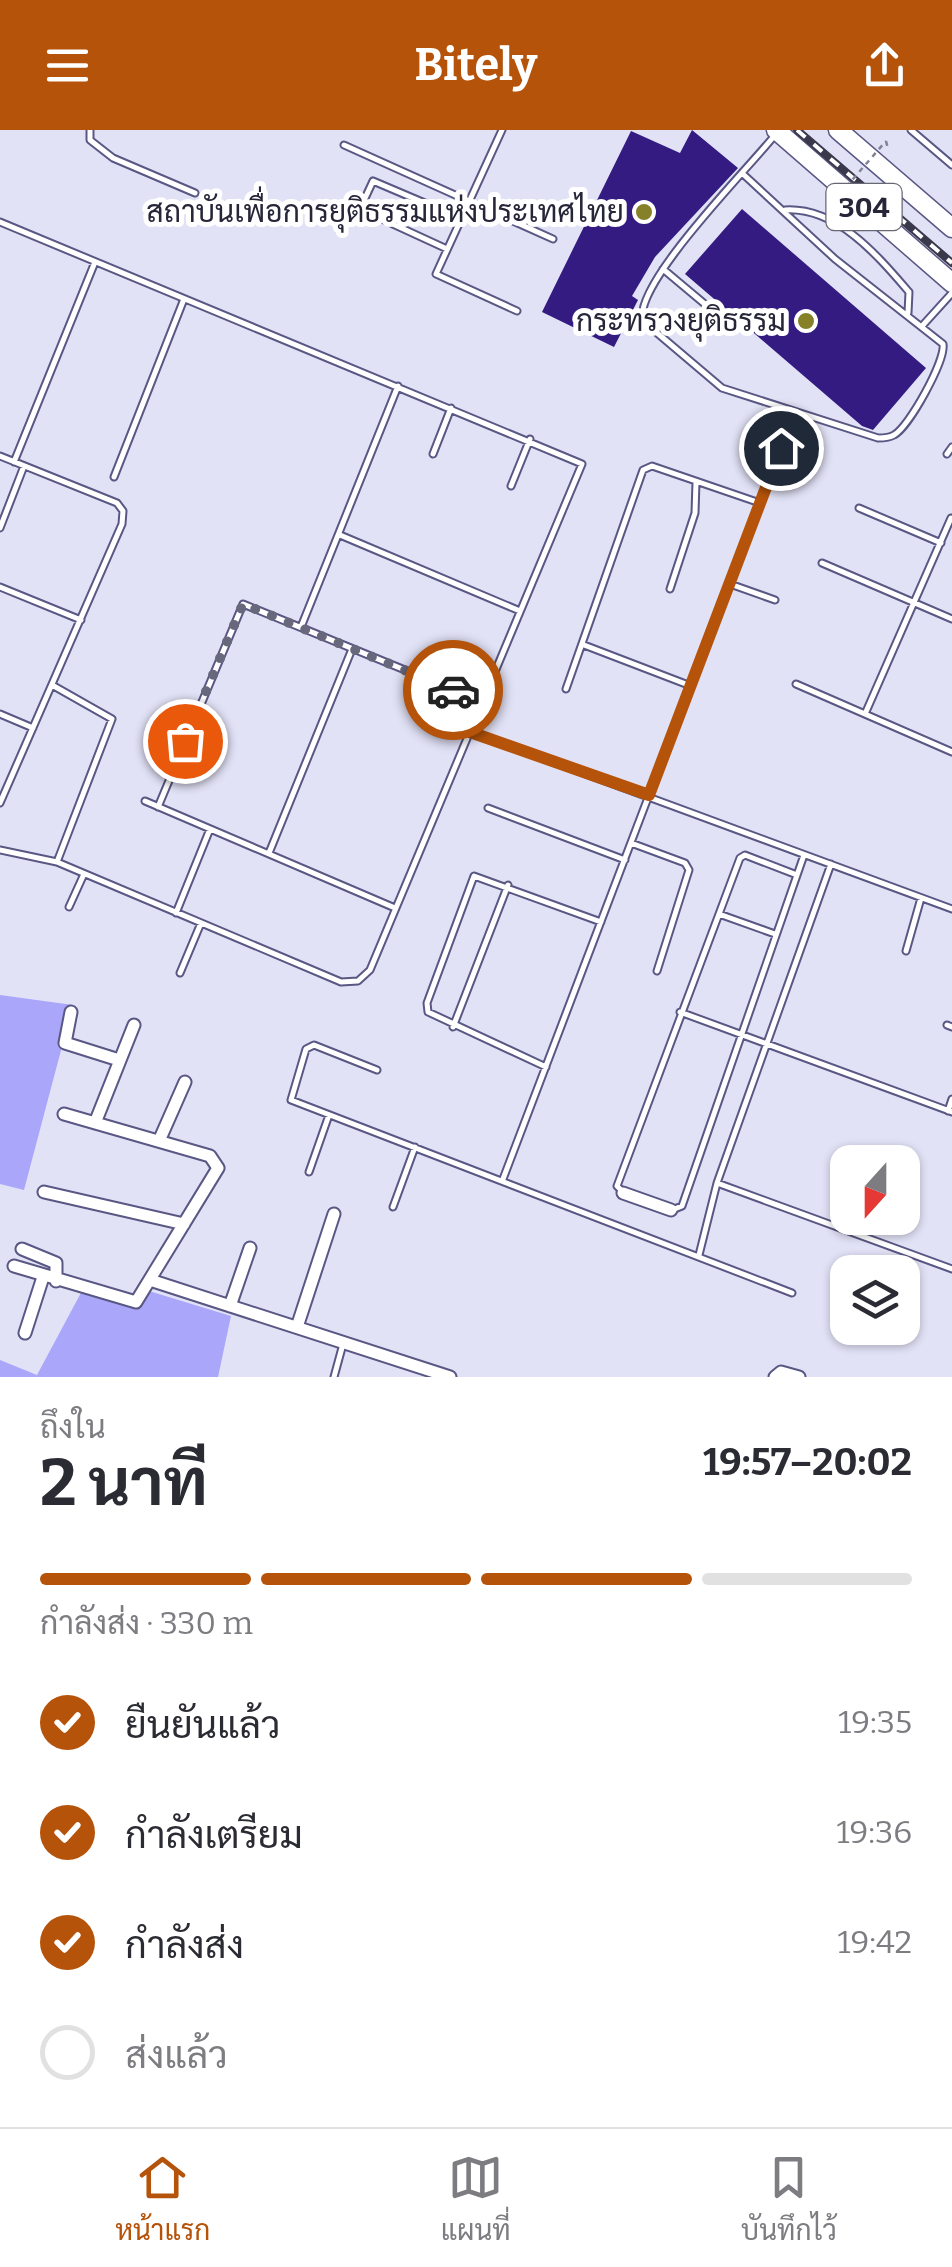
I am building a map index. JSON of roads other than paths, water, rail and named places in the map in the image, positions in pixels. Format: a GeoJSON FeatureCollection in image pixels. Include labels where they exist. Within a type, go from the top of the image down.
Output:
{"type":"FeatureCollection","features":[{"type":"Feature","properties":{"kind":"main road","name":"304"},"geometry":{"type":"LineString","coordinates":[[838,130],[952,228]]}},
{"type":"Feature","properties":{"kind":"main road","name":"304"},"geometry":{"type":"LineString","coordinates":[[777,131],[952,283]]}},
{"type":"Feature","properties":{"kind":"street"},"geometry":{"type":"LineString","coordinates":[[72,1012],[65,1043],[119,1060]]}},
{"type":"Feature","properties":{"kind":"street"},"geometry":{"type":"LineString","coordinates":[[94,1123],[134,1026]]}},
{"type":"Feature","properties":{"kind":"street"},"geometry":{"type":"LineString","coordinates":[[159,1141],[185,1082]]}},
{"type":"Feature","properties":{"kind":"street"},"geometry":{"type":"LineString","coordinates":[[14,1266],[136,1302],[218,1168],[217,1160],[64,1114]]}},
{"type":"Feature","properties":{"kind":"street"},"geometry":{"type":"LineString","coordinates":[[44,1192],[184,1224]]}},
{"type":"Feature","properties":{"kind":"street"},"geometry":{"type":"LineString","coordinates":[[623,1192],[671,1210]]}},
{"type":"Feature","properties":{"kind":"street"},"geometry":{"type":"LineString","coordinates":[[298,1327],[334,1214]]}},
{"type":"Feature","properties":{"kind":"street"},"geometry":{"type":"LineString","coordinates":[[230,1306],[250,1248]]}},
{"type":"Feature","properties":{"kind":"street"},"geometry":{"type":"LineString","coordinates":[[22,1249],[52,1260],[56,1281]]}},
{"type":"Feature","properties":{"kind":"street"},"geometry":{"type":"LineString","coordinates":[[25,1333],[43,1277]]}},
{"type":"Feature","properties":{"kind":"street"},"geometry":{"type":"LineString","coordinates":[[150,1280],[450,1377]]}},
{"type":"Feature","properties":{"kind":"street"},"geometry":{"type":"LineString","coordinates":[[775,1377],[780,1372],[795,1376]]}},
{"type":"Feature","properties":{"kind":"lane"},"geometry":{"type":"LineString","coordinates":[[90,130],[90,140],[113,158],[195,194]]}},
{"type":"Feature","properties":{"kind":"lane"},"geometry":{"type":"LineString","coordinates":[[502,130],[436,274],[517,312]]}},
{"type":"Feature","properties":{"kind":"lane"},"geometry":{"type":"LineString","coordinates":[[911,130],[952,165]]}},
{"type":"Feature","properties":{"kind":"lane"},"geometry":{"type":"LineString","coordinates":[[743,174],[860,280],[908,313],[943,344],[942,362],[902,428],[892,437],[878,438],[708,380],[644,322],[644,300],[663,269],[777,131]]}},
{"type":"Feature","properties":{"kind":"lane"},"geometry":{"type":"LineString","coordinates":[[344,145],[554,239]]}},
{"type":"Feature","properties":{"kind":"lane"},"geometry":{"type":"LineString","coordinates":[[447,250],[360,210],[373,180],[461,218]]}},
{"type":"Feature","properties":{"kind":"lane"},"geometry":{"type":"LineString","coordinates":[[785,210],[807,209],[828,216],[886,266],[909,292],[908,313]]}},
{"type":"Feature","properties":{"kind":"lane"},"geometry":{"type":"LineString","coordinates":[[0,222],[576,458],[582,468],[370,970],[358,981],[341,982],[57,862],[0,850]]}},
{"type":"Feature","properties":{"kind":"lane"},"geometry":{"type":"LineString","coordinates":[[14,462],[95,262]]}},
{"type":"Feature","properties":{"kind":"lane"},"geometry":{"type":"LineString","coordinates":[[663,269],[731,326]]}},
{"type":"Feature","properties":{"kind":"lane"},"geometry":{"type":"LineString","coordinates":[[923,325],[952,293]]}},
{"type":"Feature","properties":{"kind":"lane"},"geometry":{"type":"LineString","coordinates":[[114,477],[184,300]]}},
{"type":"Feature","properties":{"kind":"lane"},"geometry":{"type":"LineString","coordinates":[[302,627],[398,386]]}},
{"type":"Feature","properties":{"kind":"lane"},"geometry":{"type":"LineString","coordinates":[[433,454],[451,408]]}},
{"type":"Feature","properties":{"kind":"lane"},"geometry":{"type":"LineString","coordinates":[[511,486],[530,439]]}},
{"type":"Feature","properties":{"kind":"lane"},"geometry":{"type":"LineString","coordinates":[[504,1178],[781,448]]}},
{"type":"Feature","properties":{"kind":"lane"},"geometry":{"type":"LineString","coordinates":[[0,456],[117,503],[123,511],[122,524],[0,803]]}},
{"type":"Feature","properties":{"kind":"lane"},"geometry":{"type":"LineString","coordinates":[[0,528],[24,466]]}},
{"type":"Feature","properties":{"kind":"lane"},"geometry":{"type":"LineString","coordinates":[[566,689],[642,470],[652,466],[760,503]]}},
{"type":"Feature","properties":{"kind":"lane"},"geometry":{"type":"LineString","coordinates":[[670,589],[695,513],[696,481]]}},
{"type":"Feature","properties":{"kind":"lane"},"geometry":{"type":"LineString","coordinates":[[859,508],[940,543]]}},
{"type":"Feature","properties":{"kind":"lane"},"geometry":{"type":"LineString","coordinates":[[865,714],[951,518]]}},
{"type":"Feature","properties":{"kind":"lane"},"geometry":{"type":"LineString","coordinates":[[340,536],[520,611]]}},
{"type":"Feature","properties":{"kind":"lane"},"geometry":{"type":"LineString","coordinates":[[822,563],[952,619]]}},
{"type":"Feature","properties":{"kind":"lane"},"geometry":{"type":"LineString","coordinates":[[730,584],[775,600]]}},
{"type":"Feature","properties":{"kind":"lane"},"geometry":{"type":"LineString","coordinates":[[0,587],[81,620]]}},
{"type":"Feature","properties":{"kind":"lane"},"geometry":{"type":"LineString","coordinates":[[158,806],[238,609],[249,604],[482,702]]}},
{"type":"Feature","properties":{"kind":"lane"},"geometry":{"type":"LineString","coordinates":[[584,646],[691,686]]}},
{"type":"Feature","properties":{"kind":"lane"},"geometry":{"type":"LineString","coordinates":[[269,853],[352,648]]}},
{"type":"Feature","properties":{"kind":"lane"},"geometry":{"type":"LineString","coordinates":[[796,684],[952,752]]}},
{"type":"Feature","properties":{"kind":"lane"},"geometry":{"type":"LineString","coordinates":[[52,686],[112,719],[57,862]]}},
{"type":"Feature","properties":{"kind":"lane"},"geometry":{"type":"LineString","coordinates":[[0,714],[33,728]]}},
{"type":"Feature","properties":{"kind":"lane"},"geometry":{"type":"LineString","coordinates":[[470,732],[952,909]]}},
{"type":"Feature","properties":{"kind":"lane"},"geometry":{"type":"LineString","coordinates":[[144,801],[395,908]]}},
{"type":"Feature","properties":{"kind":"lane"},"geometry":{"type":"LineString","coordinates":[[488,808],[625,860]]}},
{"type":"Feature","properties":{"kind":"lane"},"geometry":{"type":"LineString","coordinates":[[176,912],[210,829]]}},
{"type":"Feature","properties":{"kind":"lane"},"geometry":{"type":"LineString","coordinates":[[631,843],[685,863],[689,870],[657,971]]}},
{"type":"Feature","properties":{"kind":"lane"},"geometry":{"type":"LineString","coordinates":[[623,1192],[618,1186],[680,1012],[745,854],[796,875]]}},
{"type":"Feature","properties":{"kind":"lane"},"geometry":{"type":"LineString","coordinates":[[671,1210],[682,1206],[804,854]]}},
{"type":"Feature","properties":{"kind":"lane"},"geometry":{"type":"LineString","coordinates":[[699,1255],[718,1183],[830,864]]}},
{"type":"Feature","properties":{"kind":"lane"},"geometry":{"type":"LineString","coordinates":[[69,908],[84,874]]}},
{"type":"Feature","properties":{"kind":"lane"},"geometry":{"type":"LineString","coordinates":[[546,1068],[428,1012],[427,1003],[474,876],[601,922]]}},
{"type":"Feature","properties":{"kind":"lane"},"geometry":{"type":"LineString","coordinates":[[454,1027],[508,886]]}},
{"type":"Feature","properties":{"kind":"lane"},"geometry":{"type":"LineString","coordinates":[[906,950],[921,898]]}},
{"type":"Feature","properties":{"kind":"lane"},"geometry":{"type":"LineString","coordinates":[[719,914],[775,934]]}},
{"type":"Feature","properties":{"kind":"lane"},"geometry":{"type":"LineString","coordinates":[[180,973],[201,923]]}},
{"type":"Feature","properties":{"kind":"lane"},"geometry":{"type":"LineString","coordinates":[[680,1012],[950,1112],[952,1099]]}},
{"type":"Feature","properties":{"kind":"lane"},"geometry":{"type":"LineString","coordinates":[[377,1070],[314,1045],[306,1050],[291,1100],[504,1178],[792,1293]]}},
{"type":"Feature","properties":{"kind":"lane"},"geometry":{"type":"LineString","coordinates":[[309,1172],[329,1114]]}},
{"type":"Feature","properties":{"kind":"lane"},"geometry":{"type":"LineString","coordinates":[[394,1207],[415,1147]]}},
{"type":"Feature","properties":{"kind":"lane"},"geometry":{"type":"LineString","coordinates":[[718,1183],[952,1269]]}},
{"type":"Feature","properties":{"kind":"lane"},"geometry":{"type":"LineString","coordinates":[[334,1377],[344,1344]]}},
{"type":"Feature","properties":{"kind":"railway"},"geometry":{"type":"LineString","coordinates":[[797,130],[952,263]]}},
{"type":"Feature","properties":{"kind":"place","name":"สถาบันเพื่อการยุติธรรมแห่งประเทศไทย"},"geometry":{"type":"Point","coordinates":[644,212]}},
{"type":"Feature","properties":{"kind":"place","name":"กระทรวงยุติธรรม"},"geometry":{"type":"Point","coordinates":[806,321]}}]}
